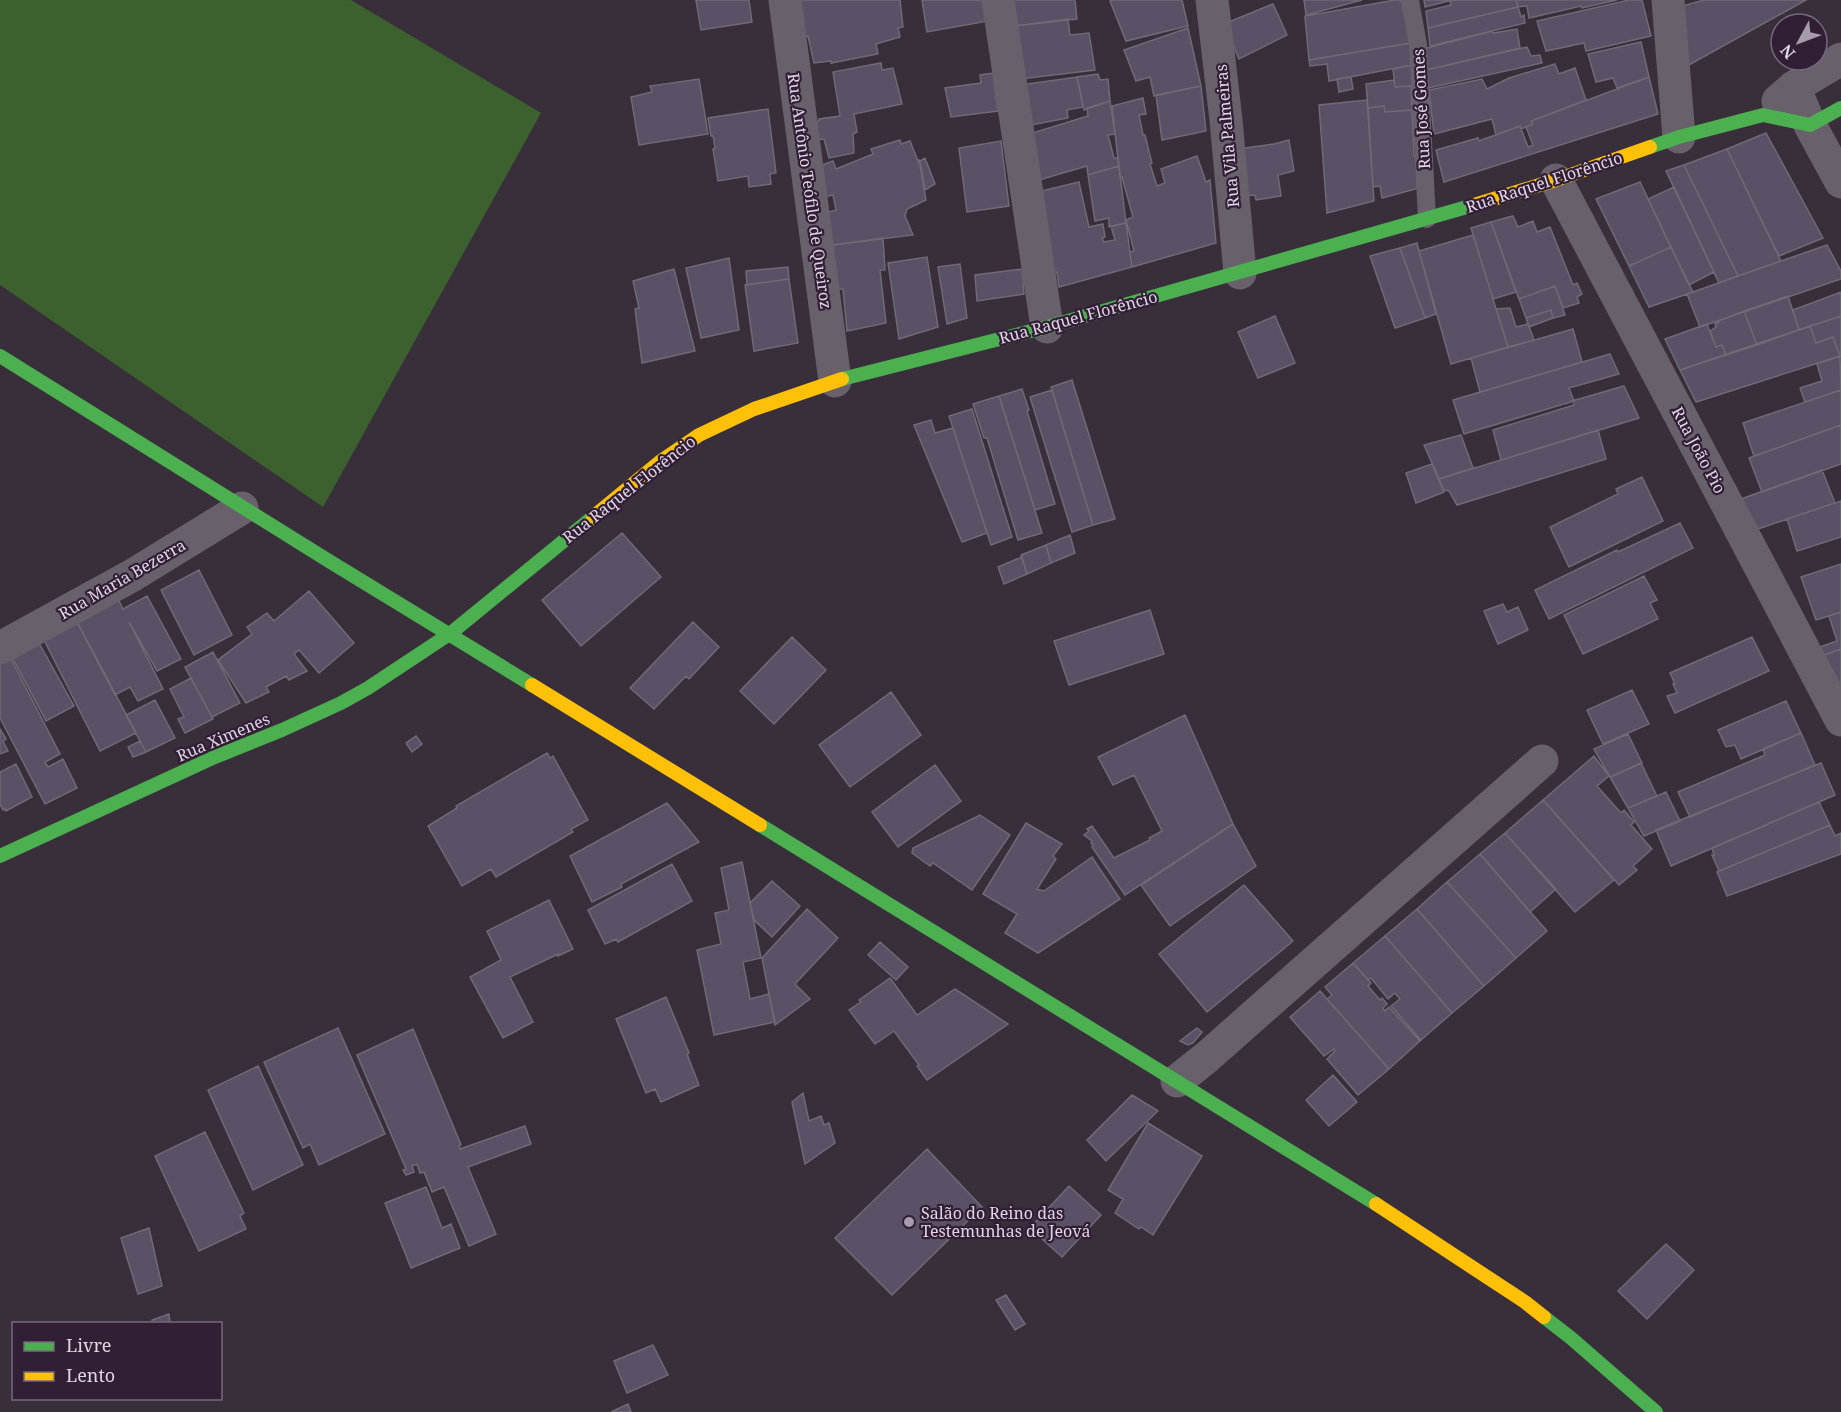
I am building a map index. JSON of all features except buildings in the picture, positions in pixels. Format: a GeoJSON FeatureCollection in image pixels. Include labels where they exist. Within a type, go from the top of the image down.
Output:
{"type":"FeatureCollection","features":[{"type":"Feature","properties":{"kind":"street","name":"Rua Antônio Teófilo de Queiroz"},"geometry":{"type":"LineString","coordinates":[[785,0],[835,381]]}},
{"type":"Feature","properties":{"kind":"street"},"geometry":{"type":"LineString","coordinates":[[998,0],[1047,327]]}},
{"type":"Feature","properties":{"kind":"street","name":"Rua Vila Palmeiras"},"geometry":{"type":"LineString","coordinates":[[1212,0],[1240,273]]}},
{"type":"Feature","properties":{"kind":"street"},"geometry":{"type":"LineString","coordinates":[[1668,0],[1678,137]]}},
{"type":"Feature","properties":{"kind":"street","name":"Rua Raquel Florêncio"},"geometry":{"type":"LineString","coordinates":[[1763,115],[1794,87],[1841,59]]}},
{"type":"Feature","properties":{"kind":"street"},"geometry":{"type":"LineString","coordinates":[[1794,87],[1809,125],[1841,182]]}},
{"type":"Feature","properties":{"kind":"street"},"geometry":{"type":"LineString","coordinates":[[1809,125],[1841,108]]}},
{"type":"Feature","properties":{"kind":"street","name":"Rua Raquel Florêncio"},"geometry":{"type":"LineString","coordinates":[[451,633],[661,460],[699,435],[754,409],[835,381],[1047,327],[1427,219],[1556,180],[1678,137],[1763,115],[1809,125]]}},
{"type":"Feature","properties":{"kind":"street","name":"Rua João Pio"},"geometry":{"type":"LineString","coordinates":[[1556,180],[1841,720]]}},
{"type":"Feature","properties":{"kind":"street"},"geometry":{"type":"LineString","coordinates":[[0,356],[242,508],[451,633],[1409,1224],[1525,1302],[1571,1338],[1656,1412]]}},
{"type":"Feature","properties":{"kind":"street","name":"Rua Maria Bezerra"},"geometry":{"type":"LineString","coordinates":[[0,648],[133,575],[242,508]]}},
{"type":"Feature","properties":{"kind":"street","name":"Rua Ximenes"},"geometry":{"type":"LineString","coordinates":[[0,856],[215,757],[341,704],[451,633]]}},
{"type":"Feature","properties":{"kind":"street"},"geometry":{"type":"LineString","coordinates":[[1177,1082],[1542,761]]}},
{"type":"Feature","properties":{"kind":"lane","name":"Rua José Gomes"},"geometry":{"type":"LineString","coordinates":[[1410,0],[1418,45],[1427,219]]}},
{"type":"Feature","properties":{"kind":"green space"},"geometry":{"type":"Polygon","coordinates":[[[0,0],[351,0],[541,113],[323,507],[0,285],[0,0]]]}},
{"type":"Feature","properties":{"kind":"traffic: fast"},"geometry":{"type":"LineString","coordinates":[[1650,147],[1763,115],[1810,125],[1841,108]]}},
{"type":"Feature","properties":{"kind":"traffic: fast"},"geometry":{"type":"LineString","coordinates":[[842,379],[1047,327],[1474,205]]}},
{"type":"Feature","properties":{"kind":"traffic: fast"},"geometry":{"type":"LineString","coordinates":[[0,356],[532,685]]}},
{"type":"Feature","properties":{"kind":"traffic: fast"},"geometry":{"type":"LineString","coordinates":[[0,856],[215,757],[282,730],[368,688],[451,633],[593,517]]}},
{"type":"Feature","properties":{"kind":"traffic: fast"},"geometry":{"type":"LineString","coordinates":[[760,825],[1376,1204]]}},
{"type":"Feature","properties":{"kind":"traffic: fast"},"geometry":{"type":"LineString","coordinates":[[1544,1317],[1656,1412]]}},
{"type":"Feature","properties":{"kind":"traffic: slow"},"geometry":{"type":"LineString","coordinates":[[1474,205],[1556,180],[1650,147]]}},
{"type":"Feature","properties":{"kind":"traffic: slow"},"geometry":{"type":"LineString","coordinates":[[593,517],[661,461],[699,435],[754,409],[842,379]]}},
{"type":"Feature","properties":{"kind":"traffic: slow"},"geometry":{"type":"LineString","coordinates":[[532,685],[760,825]]}},
{"type":"Feature","properties":{"kind":"traffic: slow"},"geometry":{"type":"LineString","coordinates":[[1376,1204],[1525,1302],[1544,1317]]}},
{"type":"Feature","properties":{"kind":"place","name":"Salão do Reino das Testemunhas de Jeová"},"geometry":{"type":"Point","coordinates":[909,1222]}}]}
